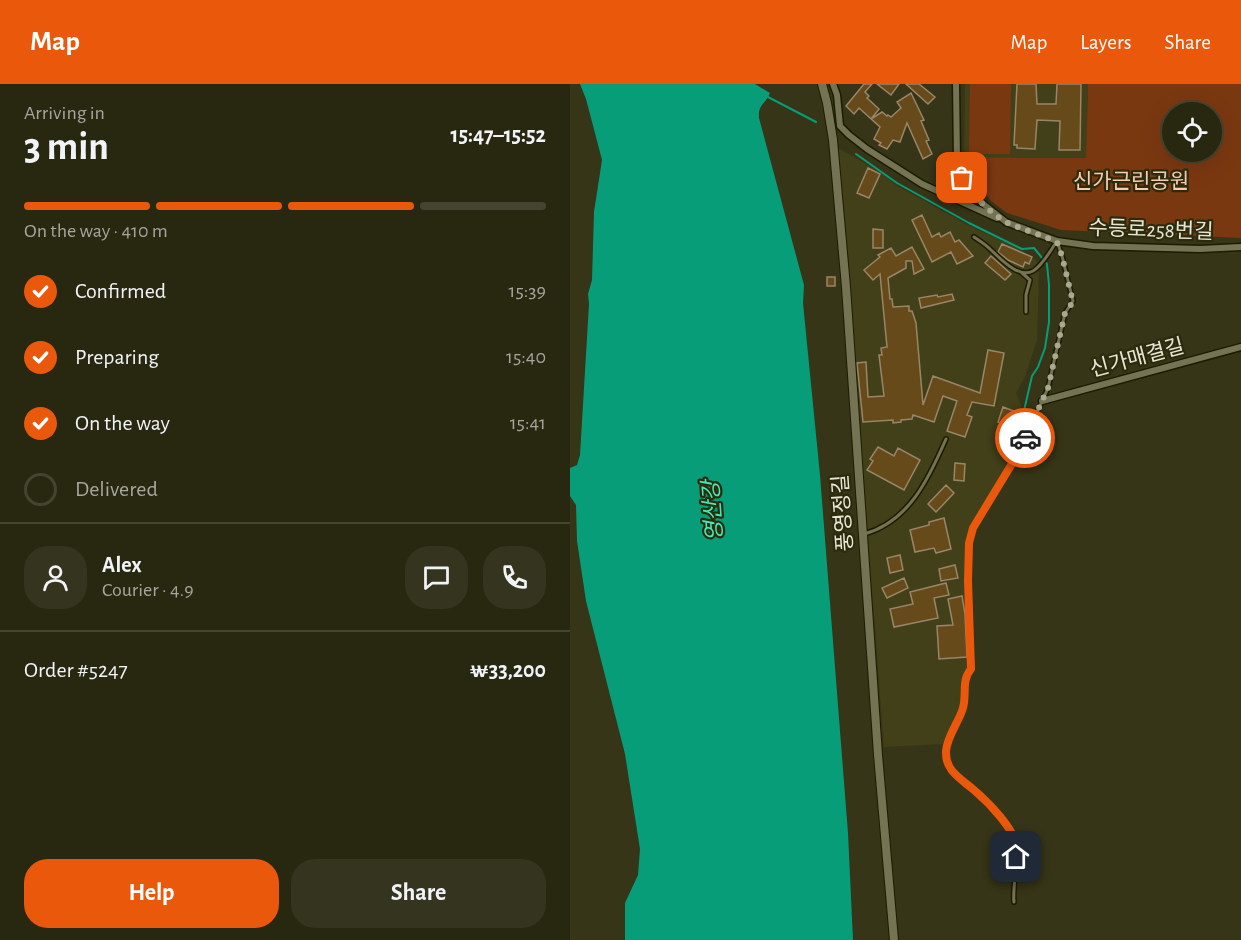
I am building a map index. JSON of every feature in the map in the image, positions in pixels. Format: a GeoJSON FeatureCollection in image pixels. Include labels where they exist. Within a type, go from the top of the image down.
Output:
{"type":"FeatureCollection","features":[{"type":"Feature","properties":{"kind":"street","name":"풍영정길"},"geometry":{"type":"LineString","coordinates":[[822,84],[833,140],[846,287],[878,755],[894,940]]}},
{"type":"Feature","properties":{"kind":"street"},"geometry":{"type":"LineString","coordinates":[[833,84],[837,95],[840,126],[849,135],[922,184],[1006,222]]}},
{"type":"Feature","properties":{"kind":"street","name":"수등로258번길"},"geometry":{"type":"LineString","coordinates":[[957,84],[959,174],[967,188],[1006,222],[1057,242],[1093,246],[1200,249],[1241,247]]}},
{"type":"Feature","properties":{"kind":"street"},"geometry":{"type":"LineString","coordinates":[[951,197],[959,194],[962,188],[962,178]]}},
{"type":"Feature","properties":{"kind":"street","name":"신가매결길"},"geometry":{"type":"LineString","coordinates":[[1041,401],[1241,347]]}},
{"type":"Feature","properties":{"kind":"lane"},"geometry":{"type":"LineString","coordinates":[[974,237],[1003,262],[1030,280],[1026,295],[1026,312]]}},
{"type":"Feature","properties":{"kind":"lane"},"geometry":{"type":"LineString","coordinates":[[1014,902],[1017,848],[1013,838],[994,810],[948,767],[946,752],[947,744],[965,702],[965,679],[971,669],[968,581],[969,543],[973,528],[1019,452],[1048,388],[1065,313],[1073,302],[1057,242],[1032,272],[1022,273]]}},
{"type":"Feature","properties":{"kind":"lane"},"geometry":{"type":"LineString","coordinates":[[862,535],[882,528],[912,501],[931,474],[946,439]]}},
{"type":"Feature","properties":{"kind":"shaded area"},"geometry":{"type":"Polygon","coordinates":[[[965,84],[1088,84],[1086,158],[966,157],[964,148],[965,84]]]}},
{"type":"Feature","properties":{"kind":"shaded area"},"geometry":{"type":"Polygon","coordinates":[[[838,148],[882,173],[896,185],[968,225],[1021,250],[1037,261],[1039,271],[1037,340],[1025,377],[1016,393],[1023,410],[1016,428],[1025,432],[1018,451],[971,527],[967,543],[966,581],[968,668],[963,678],[963,701],[945,744],[884,747],[838,148]]]}},
{"type":"Feature","properties":{"kind":"green space"},"geometry":{"type":"Polygon","coordinates":[[[970,84],[1011,84],[1010,154],[969,154],[970,84]]]}},
{"type":"Feature","properties":{"kind":"green space","name":"신가근린공원"},"geometry":{"type":"Polygon","coordinates":[[[1088,84],[1241,84],[1241,238],[1061,230],[1007,213],[991,201],[974,179],[966,157],[1086,158],[1088,84]]]}},
{"type":"Feature","properties":{"kind":"water","name":"영산강"},"geometry":{"type":"Polygon","coordinates":[[[580,84],[755,84],[770,93],[761,107],[759,118],[804,285],[803,303],[820,475],[848,833],[853,940],[625,940],[625,903],[638,875],[640,849],[625,754],[586,601],[577,541],[576,505],[570,496],[570,468],[577,465],[580,455],[588,294],[592,280],[594,212],[602,160],[580,84]]]}},
{"type":"Feature","properties":{"kind":"building"},"geometry":{"type":"Polygon","coordinates":[[[864,84],[872,84],[865,92],[869,96],[867,98],[879,109],[871,119],[859,108],[854,114],[846,106],[864,84]]]}},
{"type":"Feature","properties":{"kind":"building"},"geometry":{"type":"Polygon","coordinates":[[[877,84],[899,84],[891,95],[877,84]]]}},
{"type":"Feature","properties":{"kind":"building"},"geometry":{"type":"Polygon","coordinates":[[[906,84],[919,84],[935,97],[928,104],[906,84]]]}},
{"type":"Feature","properties":{"kind":"building"},"geometry":{"type":"Polygon","coordinates":[[[1017,84],[1036,84],[1037,104],[1056,104],[1057,84],[1081,84],[1080,150],[1059,150],[1060,121],[1037,120],[1035,149],[1017,148],[1017,145],[1014,145],[1017,84]]]}},
{"type":"Feature","properties":{"kind":"building"},"geometry":{"type":"Polygon","coordinates":[[[911,93],[924,120],[921,121],[932,154],[923,159],[907,123],[900,142],[893,140],[887,149],[879,145],[881,143],[874,139],[880,127],[871,119],[882,112],[891,117],[901,108],[897,102],[911,93]]]}},
{"type":"Feature","properties":{"kind":"building"},"geometry":{"type":"Polygon","coordinates":[[[868,168],[880,174],[869,198],[857,193],[868,168]]]}},
{"type":"Feature","properties":{"kind":"building"},"geometry":{"type":"Polygon","coordinates":[[[922,215],[932,237],[939,233],[941,237],[950,232],[955,242],[959,240],[973,256],[957,264],[951,252],[932,262],[912,220],[922,215]]]}},
{"type":"Feature","properties":{"kind":"building"},"geometry":{"type":"Polygon","coordinates":[[[873,229],[883,230],[883,248],[873,248],[873,229]]]}},
{"type":"Feature","properties":{"kind":"building"},"geometry":{"type":"Polygon","coordinates":[[[1002,244],[1032,257],[1029,264],[1025,262],[1023,267],[1008,260],[998,252],[1002,244]]]}},
{"type":"Feature","properties":{"kind":"building"},"geometry":{"type":"Polygon","coordinates":[[[912,247],[924,269],[914,274],[912,261],[906,261],[906,268],[888,278],[893,307],[909,306],[909,311],[912,311],[916,323],[923,405],[933,376],[980,393],[988,350],[1004,353],[994,406],[972,402],[967,415],[972,417],[965,437],[947,431],[957,401],[943,396],[934,422],[913,415],[912,419],[901,420],[901,422],[893,423],[893,420],[863,422],[857,363],[866,362],[868,397],[884,396],[879,355],[882,355],[881,348],[887,347],[880,274],[873,280],[864,270],[880,257],[878,255],[891,248],[896,256],[912,247]]]}},
{"type":"Feature","properties":{"kind":"building"},"geometry":{"type":"Polygon","coordinates":[[[991,256],[1011,274],[1005,280],[985,263],[991,256]]]}},
{"type":"Feature","properties":{"kind":"building"},"geometry":{"type":"Polygon","coordinates":[[[827,277],[835,277],[835,286],[827,286],[827,277]]]}},
{"type":"Feature","properties":{"kind":"building"},"geometry":{"type":"Polygon","coordinates":[[[952,294],[954,300],[921,308],[919,298],[952,294]]]}},
{"type":"Feature","properties":{"kind":"building"},"geometry":{"type":"Polygon","coordinates":[[[1003,407],[1019,413],[1014,428],[998,422],[1003,407]]]}},
{"type":"Feature","properties":{"kind":"building"},"geometry":{"type":"Polygon","coordinates":[[[878,447],[894,456],[898,448],[920,460],[904,490],[867,470],[873,461],[870,459],[878,447]]]}},
{"type":"Feature","properties":{"kind":"building"},"geometry":{"type":"Polygon","coordinates":[[[955,463],[965,464],[964,481],[954,480],[955,463]]]}},
{"type":"Feature","properties":{"kind":"building"},"geometry":{"type":"Polygon","coordinates":[[[946,485],[954,493],[936,512],[928,504],[946,485]]]}},
{"type":"Feature","properties":{"kind":"building"},"geometry":{"type":"Polygon","coordinates":[[[944,518],[951,549],[936,553],[934,548],[915,552],[910,530],[944,518]]]}},
{"type":"Feature","properties":{"kind":"building"},"geometry":{"type":"Polygon","coordinates":[[[900,555],[903,570],[890,573],[887,558],[900,555]]]}},
{"type":"Feature","properties":{"kind":"building"},"geometry":{"type":"Polygon","coordinates":[[[955,565],[958,578],[941,581],[939,569],[955,565]]]}},
{"type":"Feature","properties":{"kind":"building"},"geometry":{"type":"Polygon","coordinates":[[[904,578],[908,588],[887,598],[882,588],[904,578]]]}},
{"type":"Feature","properties":{"kind":"building"},"geometry":{"type":"Polygon","coordinates":[[[946,583],[949,595],[934,598],[938,618],[894,627],[890,609],[913,604],[910,592],[946,583]]]}},
{"type":"Feature","properties":{"kind":"building"},"geometry":{"type":"Polygon","coordinates":[[[962,596],[967,657],[939,659],[937,626],[953,625],[948,599],[962,596]]]}},
{"type":"Feature","properties":{"kind":"waterway"},"geometry":{"type":"LineString","coordinates":[[768,97],[816,122]]}},
{"type":"Feature","properties":{"kind":"waterway"},"geometry":{"type":"LineString","coordinates":[[856,154],[897,183],[969,223],[1022,249],[1034,248],[1047,264],[1049,322],[1045,348],[1032,376],[1020,428]]}},
{"type":"Feature","properties":{"kind":"way so far"},"geometry":{"type":"LineString","coordinates":[[962,178],[967,188],[1006,222],[1057,242],[1066,271],[1073,302],[1065,313],[1048,388],[1025,438]]}},
{"type":"Feature","properties":{"kind":"route"},"geometry":{"type":"LineString","coordinates":[[1016,857],[1017,848],[1002,819],[974,790],[953,773],[948,767],[946,752],[947,744],[965,702],[965,679],[971,669],[969,543],[973,528],[1004,478],[1025,438]]}}]}
